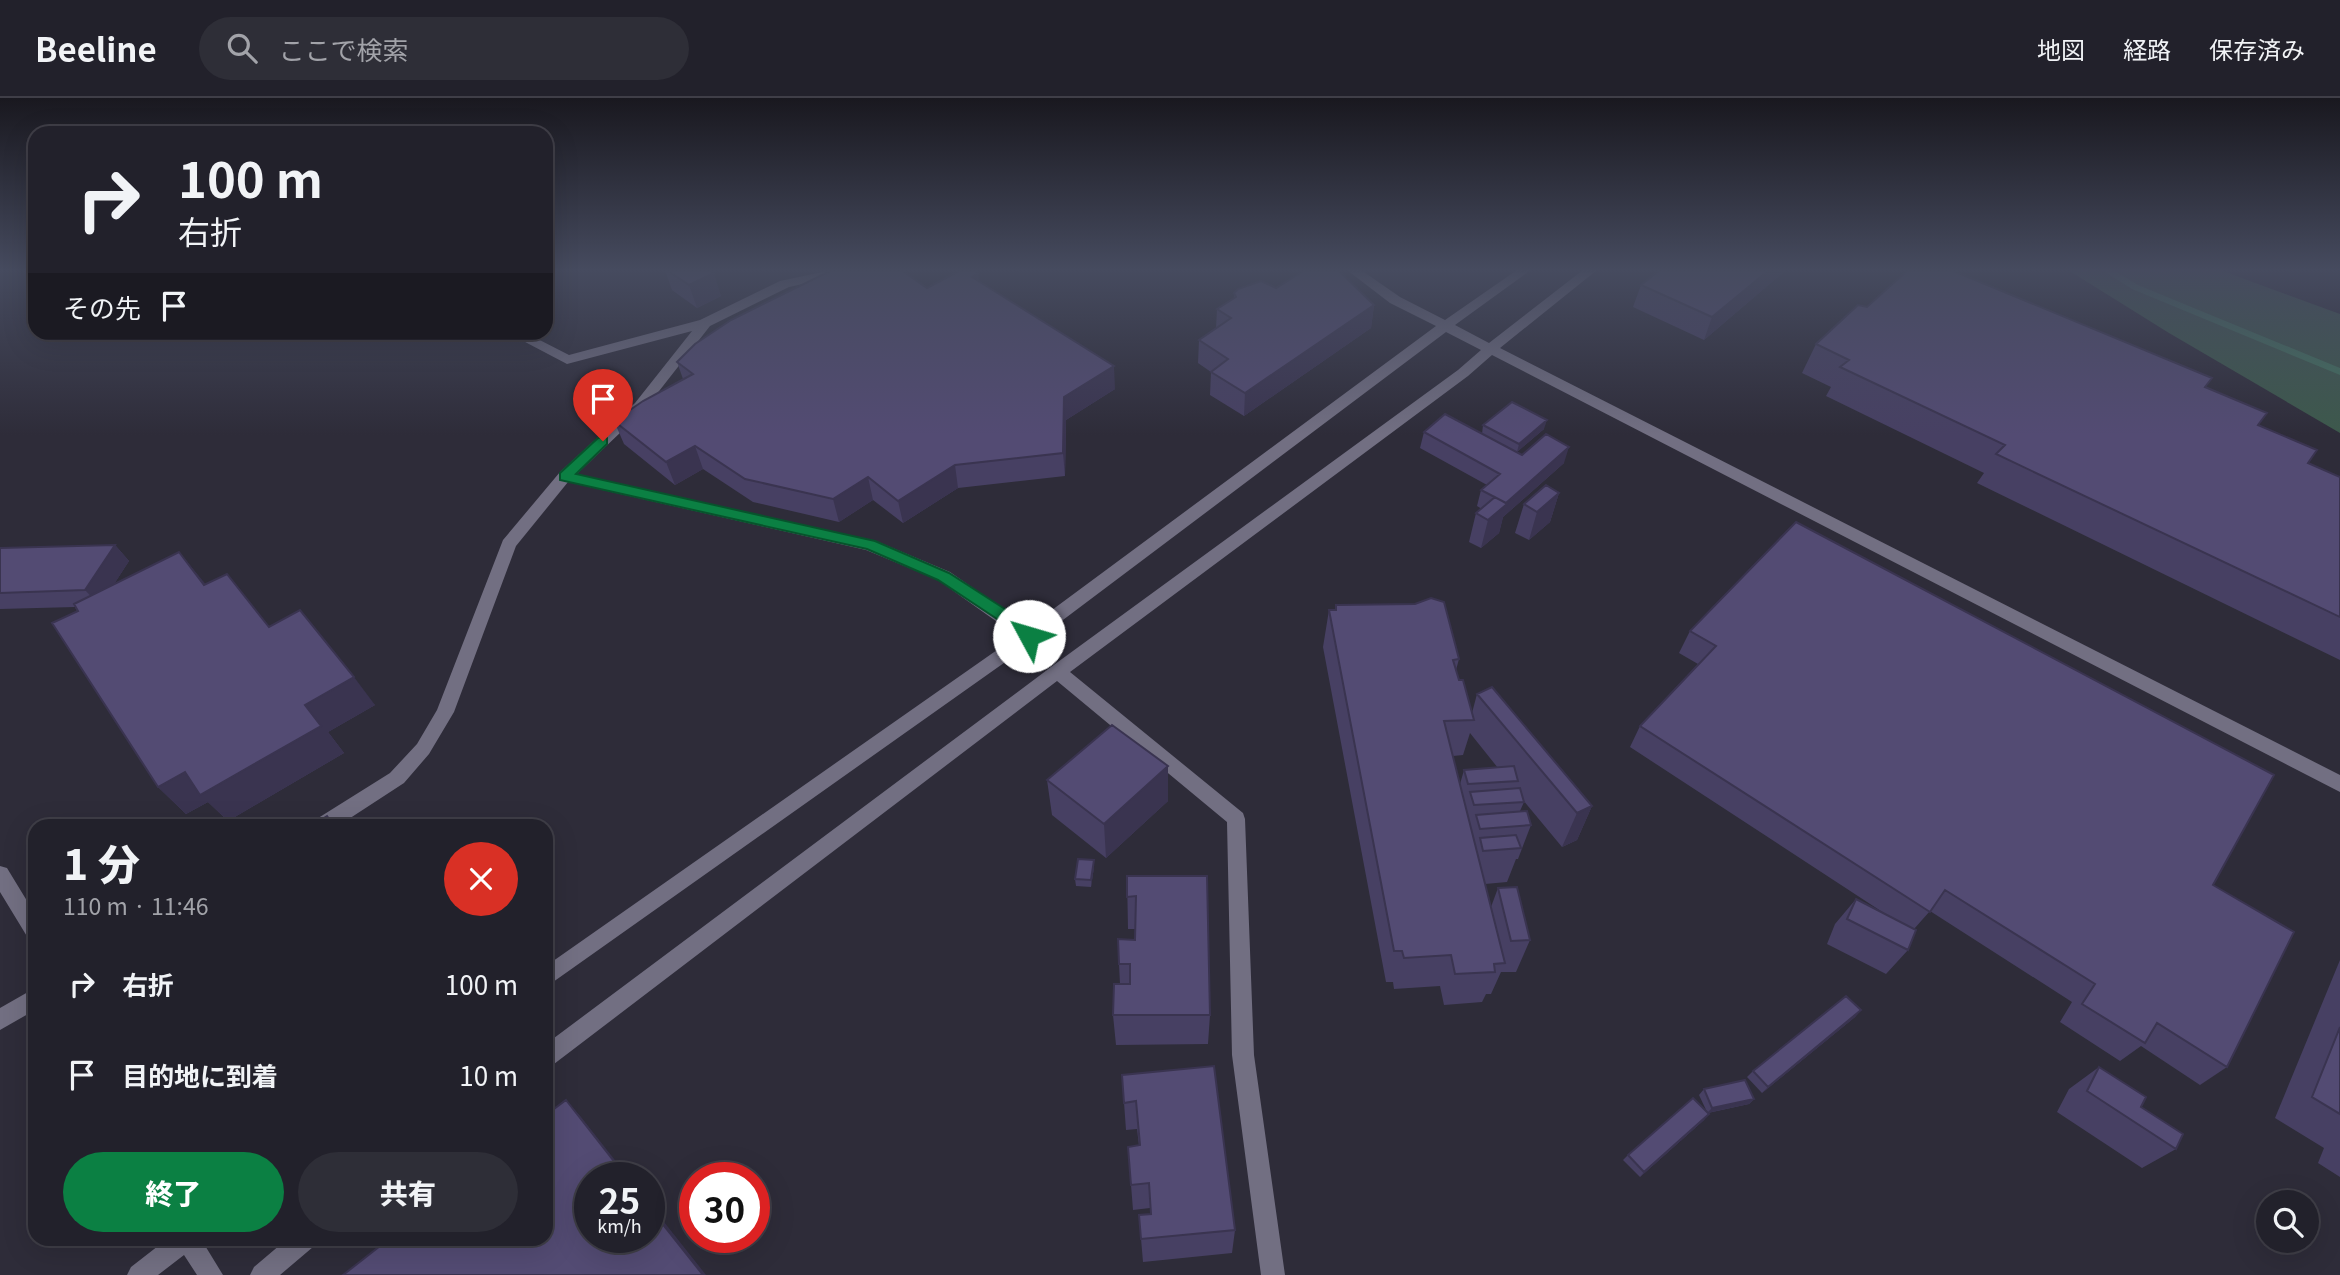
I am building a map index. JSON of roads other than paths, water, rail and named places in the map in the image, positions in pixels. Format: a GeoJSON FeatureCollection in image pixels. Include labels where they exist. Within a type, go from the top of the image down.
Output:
{"type":"FeatureCollection","features":[{"type":"Feature","properties":{"kind":"street"},"geometry":{"type":"LineString","coordinates":[[528,340],[567,360],[698,325]]}},
{"type":"Feature","properties":{"kind":"street"},"geometry":{"type":"LineString","coordinates":[[333,819],[397,778],[423,749],[445,712],[509,544],[565,476],[640,406],[704,325]]}},
{"type":"Feature","properties":{"kind":"street"},"geometry":{"type":"LineString","coordinates":[[553,1053],[1057,672],[1463,373],[1517,325]]}},
{"type":"Feature","properties":{"kind":"street"},"geometry":{"type":"LineString","coordinates":[[553,973],[1029,636],[1446,326],[2340,784]]}},
{"type":"Feature","properties":{"kind":"street"},"geometry":{"type":"LineString","coordinates":[[565,476],[870,545],[944,576],[1029,636]]}},
{"type":"Feature","properties":{"kind":"street"},"geometry":{"type":"LineString","coordinates":[[1057,672],[1236,819],[1243,1055],[1273,1275]]}},
{"type":"Feature","properties":{"kind":"street"},"geometry":{"type":"LineString","coordinates":[[0,874],[28,920]]}},
{"type":"Feature","properties":{"kind":"street"},"geometry":{"type":"LineString","coordinates":[[0,1020],[28,1002]]}},
{"type":"Feature","properties":{"kind":"street"},"geometry":{"type":"LineString","coordinates":[[139,1275],[178,1246]]}},
{"type":"Feature","properties":{"kind":"street"},"geometry":{"type":"LineString","coordinates":[[192,1246],[211,1275]]}},
{"type":"Feature","properties":{"kind":"street"},"geometry":{"type":"LineString","coordinates":[[262,1275],[297,1246]]}},
{"type":"Feature","properties":{"kind":"waterway"},"geometry":{"type":"LineString","coordinates":[[2226,325],[2340,372]]}}]}
